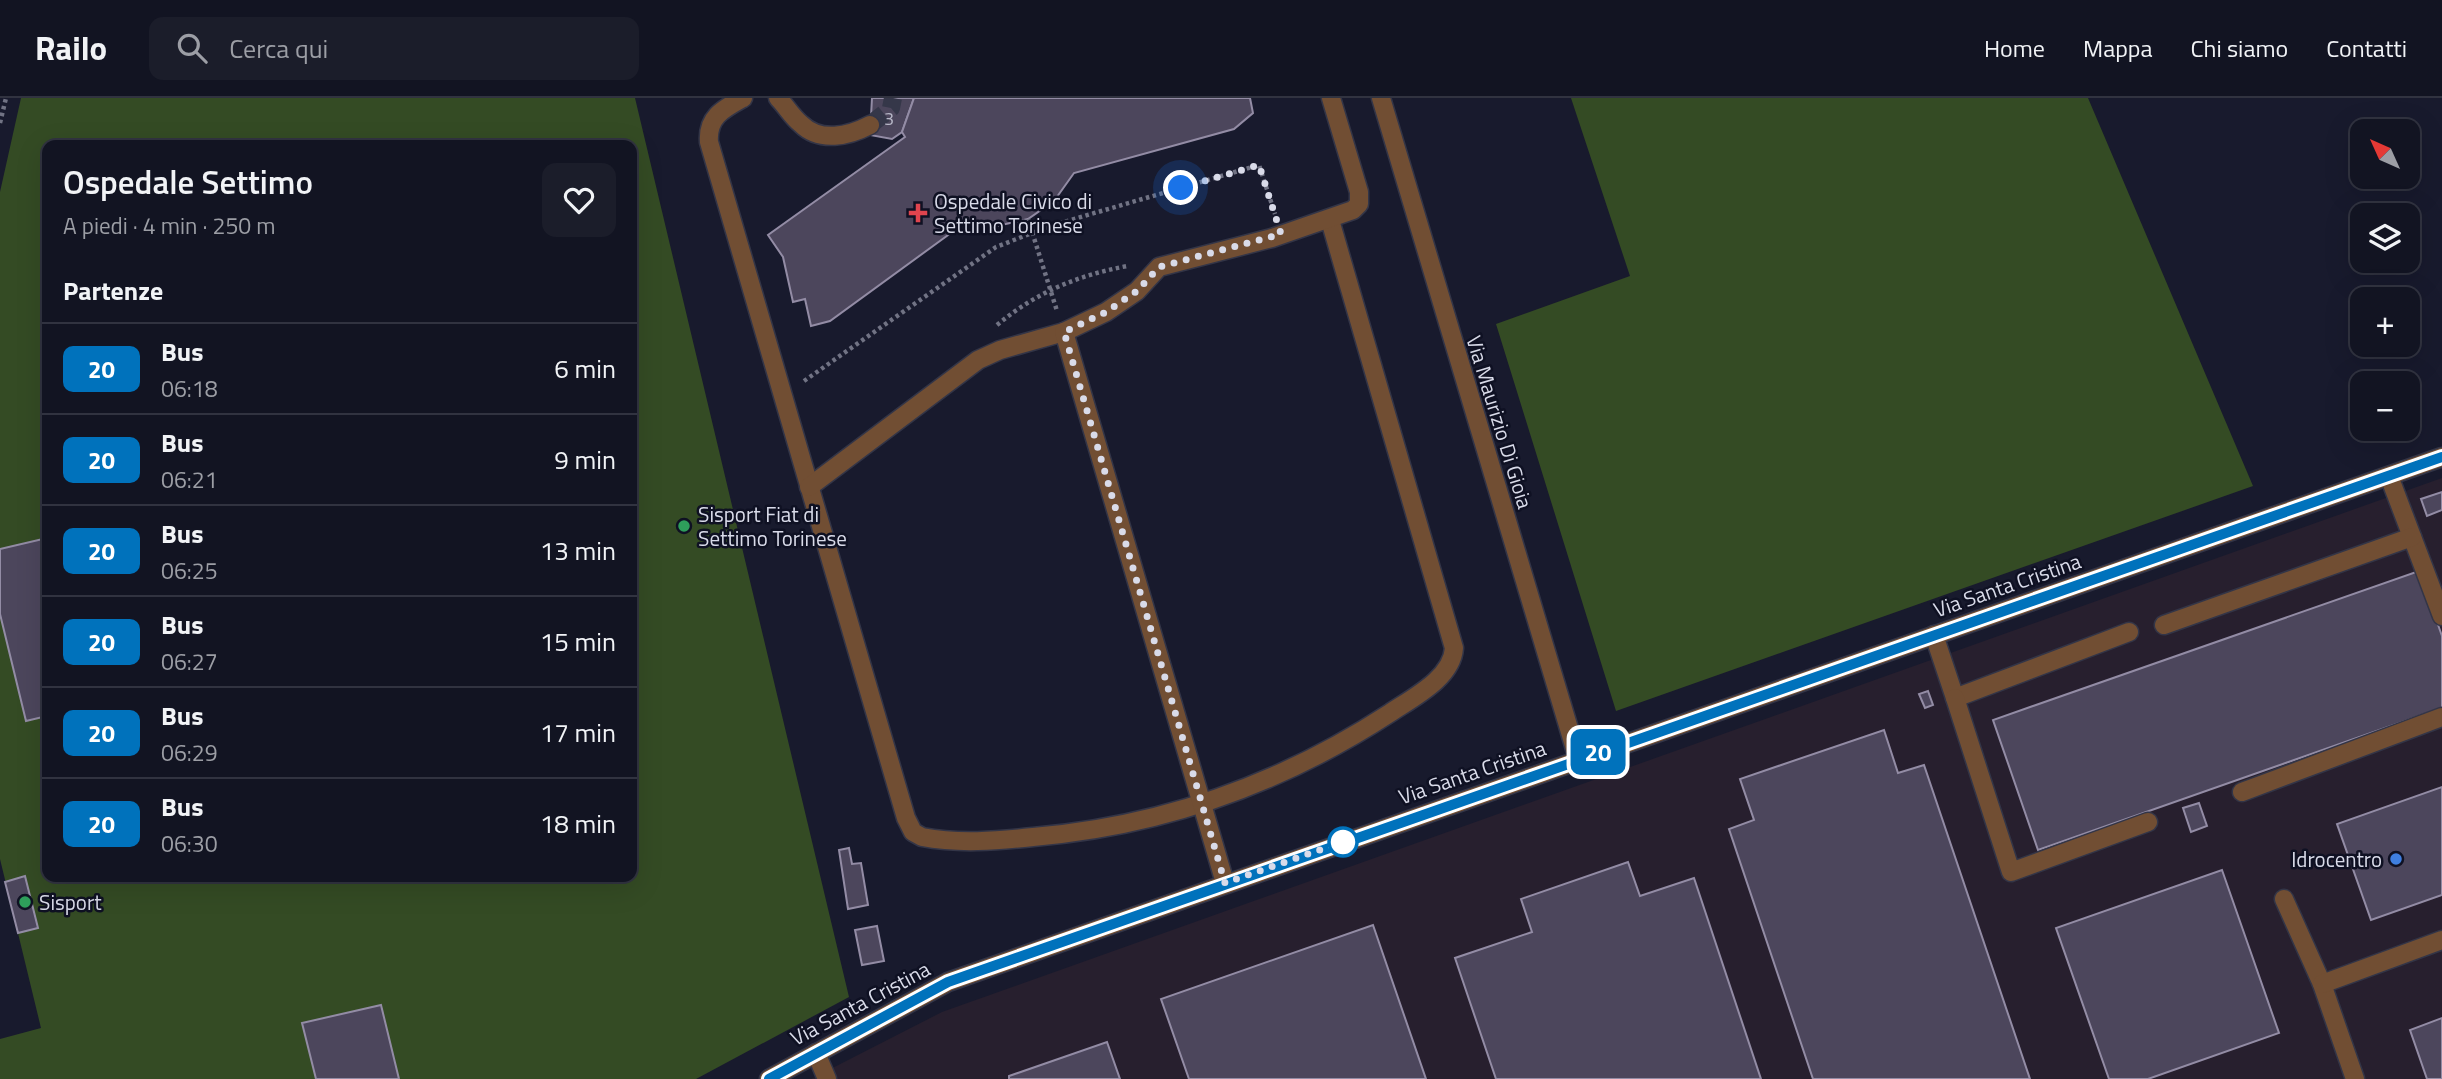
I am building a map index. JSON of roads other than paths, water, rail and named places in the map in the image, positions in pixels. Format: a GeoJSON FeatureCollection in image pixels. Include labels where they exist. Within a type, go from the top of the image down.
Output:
{"type":"FeatureCollection","features":[{"type":"Feature","properties":{"kind":"street"},"geometry":{"type":"LineString","coordinates":[[743,98],[723,105],[708,128],[709,142],[906,818],[913,832],[940,840],[1039,837],[1111,827],[1202,806],[1273,778],[1338,747],[1410,699],[1445,673],[1453,663],[1454,648],[1330,220]]}},
{"type":"Feature","properties":{"kind":"street"},"geometry":{"type":"LineString","coordinates":[[778,98],[802,126],[823,136],[852,135],[870,125]]}},
{"type":"Feature","properties":{"kind":"street"},"geometry":{"type":"LineString","coordinates":[[809,487],[978,360],[1000,349],[1064,332],[1106,312],[1137,291],[1159,267],[1330,220],[1353,210],[1359,204],[1359,192],[1331,98]]}},
{"type":"Feature","properties":{"kind":"street","name":"Via Maurizio Di Gioia"},"geometry":{"type":"LineString","coordinates":[[1381,98],[1578,759]]}},
{"type":"Feature","properties":{"kind":"street"},"geometry":{"type":"LineString","coordinates":[[1064,332],[1225,883]]}},
{"type":"Feature","properties":{"kind":"street","name":"Via Santa Cristina"},"geometry":{"type":"LineString","coordinates":[[768,1079],[948,982],[2442,457]]}},
{"type":"Feature","properties":{"kind":"street"},"geometry":{"type":"LineString","coordinates":[[2389,476],[2442,615]]}},
{"type":"Feature","properties":{"kind":"street"},"geometry":{"type":"LineString","coordinates":[[2164,625],[2412,537]]}},
{"type":"Feature","properties":{"kind":"street"},"geometry":{"type":"LineString","coordinates":[[1955,698],[2129,632]]}},
{"type":"Feature","properties":{"kind":"street"},"geometry":{"type":"LineString","coordinates":[[1934,635],[2011,872],[2148,822]]}},
{"type":"Feature","properties":{"kind":"street"},"geometry":{"type":"LineString","coordinates":[[2242,792],[2442,717]]}},
{"type":"Feature","properties":{"kind":"street"},"geometry":{"type":"LineString","coordinates":[[2284,899],[2322,984],[2355,1079]]}},
{"type":"Feature","properties":{"kind":"street"},"geometry":{"type":"LineString","coordinates":[[2322,984],[2442,940]]}},
{"type":"Feature","properties":{"kind":"street"},"geometry":{"type":"LineString","coordinates":[[816,1053],[827,1079]]}},
{"type":"Feature","properties":{"kind":"tunnel"},"geometry":{"type":"LineString","coordinates":[[870,125],[891,108],[893,98]]}},
{"type":"Feature","properties":{"kind":"place","name":"Ospedale Civico di Settimo Torinese"},"geometry":{"type":"Point","coordinates":[918,213]}},
{"type":"Feature","properties":{"kind":"place","name":"Sisport Fiat di Settimo Torinese"},"geometry":{"type":"Point","coordinates":[684,526]}},
{"type":"Feature","properties":{"kind":"place","name":"Idrocentro"},"geometry":{"type":"Point","coordinates":[2396,859]}},
{"type":"Feature","properties":{"kind":"place","name":"Sisport"},"geometry":{"type":"Point","coordinates":[25,902]}}]}
